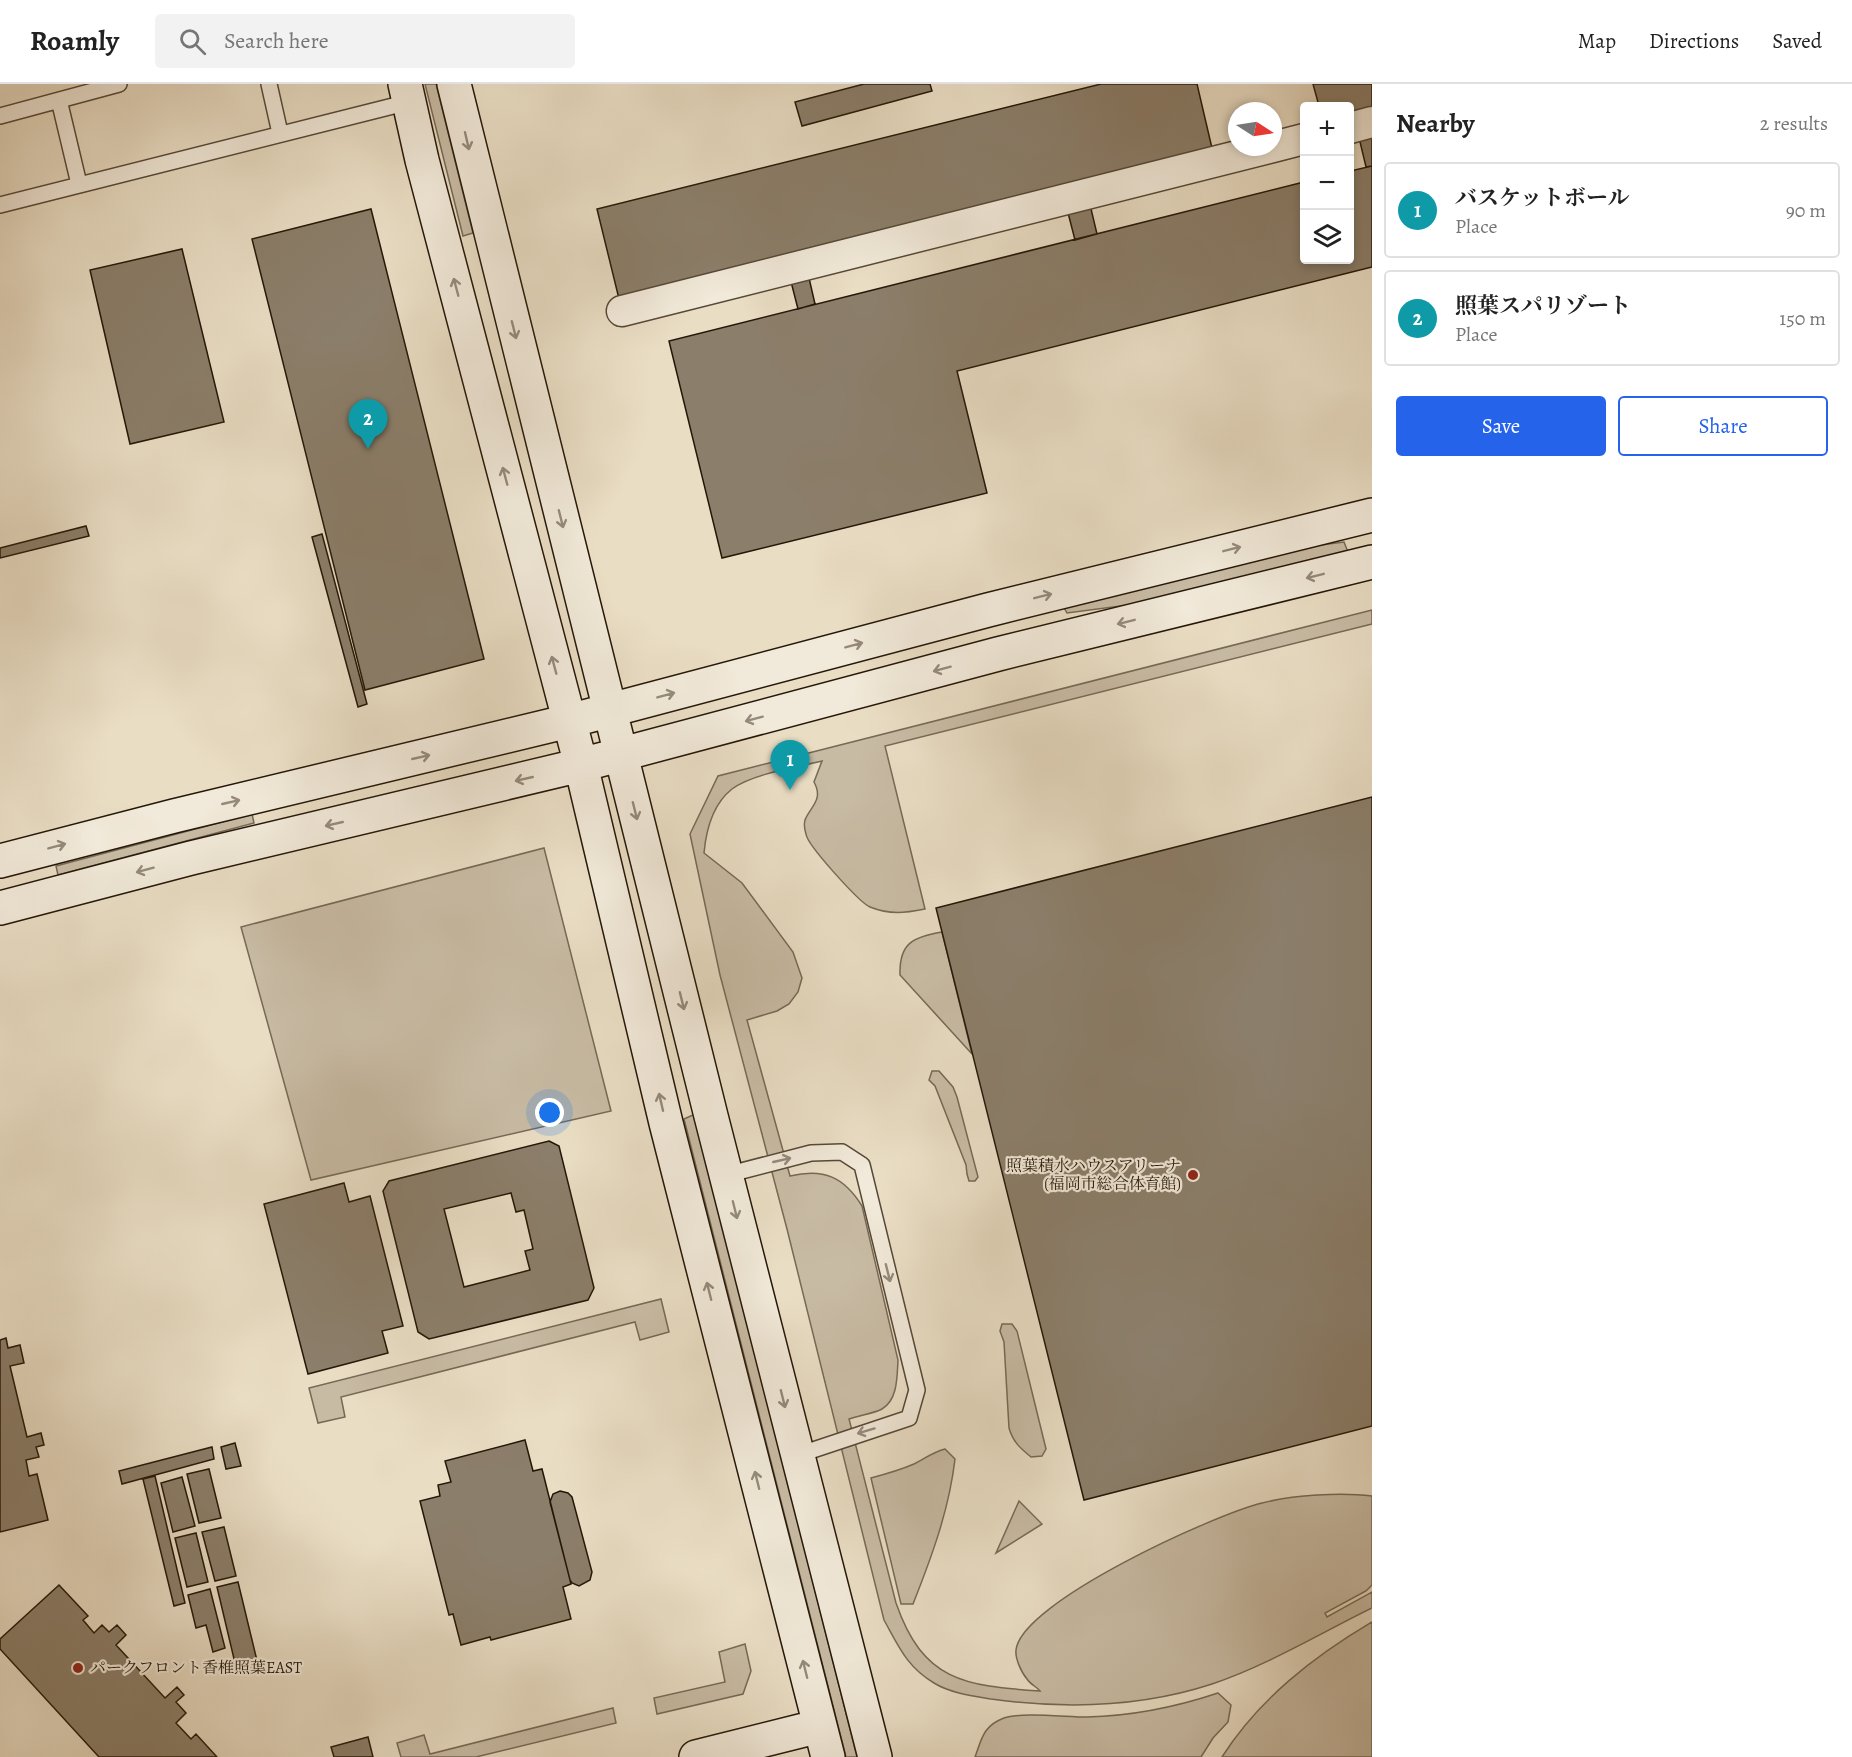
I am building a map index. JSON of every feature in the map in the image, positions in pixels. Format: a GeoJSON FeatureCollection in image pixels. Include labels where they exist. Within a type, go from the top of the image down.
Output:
{"type":"FeatureCollection","features":[{"type":"Feature","properties":{"kind":"street"},"geometry":{"type":"LineString","coordinates":[[454,84],[609,711],[875,1757]]}},
{"type":"Feature","properties":{"kind":"street"},"geometry":{"type":"LineString","coordinates":[[407,93],[422,160],[581,765],[666,1123],[824,1742],[696,1757]]}},
{"type":"Feature","properties":{"kind":"street"},"geometry":{"type":"LineString","coordinates":[[1354,127],[1372,122]]}},
{"type":"Feature","properties":{"kind":"street"},"geometry":{"type":"LineString","coordinates":[[1282,145],[1300,140]]}},
{"type":"Feature","properties":{"kind":"street"},"geometry":{"type":"LineString","coordinates":[[622,311],[1237,156]]}},
{"type":"Feature","properties":{"kind":"street"},"geometry":{"type":"LineString","coordinates":[[0,861],[174,816],[609,711],[988,610],[1372,515]]}},
{"type":"Feature","properties":{"kind":"street"},"geometry":{"type":"LineString","coordinates":[[0,908],[191,858],[621,755],[998,654],[1372,562]]}},
{"type":"Feature","properties":{"kind":"lane"},"geometry":{"type":"LineString","coordinates":[[0,116],[119,84]]}},
{"type":"Feature","properties":{"kind":"lane"},"geometry":{"type":"LineString","coordinates":[[269,84],[280,133]]}},
{"type":"Feature","properties":{"kind":"lane"},"geometry":{"type":"LineString","coordinates":[[0,205],[280,133],[407,93]]}},
{"type":"Feature","properties":{"kind":"lane"},"geometry":{"type":"LineString","coordinates":[[59,100],[79,184]]}},
{"type":"Feature","properties":{"kind":"lane"},"geometry":{"type":"LineString","coordinates":[[726,1175],[812,1153],[842,1152],[862,1165],[916,1389],[909,1418],[798,1455]]}},
{"type":"Feature","properties":{"kind":"shaded area"},"geometry":{"type":"Polygon","coordinates":[[[425,84],[436,84],[473,233],[463,236],[425,84]]]}},
{"type":"Feature","properties":{"kind":"shaded area"},"geometry":{"type":"Polygon","coordinates":[[[1344,542],[1348,552],[1136,604],[1067,613],[1063,606],[1274,551],[1344,542]]]}},
{"type":"Feature","properties":{"kind":"shaded area"},"geometry":{"type":"Polygon","coordinates":[[[1372,610],[1372,624],[885,746],[925,909],[897,912],[870,907],[846,885],[815,849],[806,834],[805,822],[817,799],[817,788],[814,782],[822,761],[751,779],[725,795],[715,810],[704,853],[742,883],[793,952],[802,978],[798,992],[789,1004],[777,1011],[747,1020],[790,1176],[813,1173],[832,1177],[848,1188],[862,1206],[898,1360],[896,1387],[887,1405],[878,1411],[849,1419],[896,1603],[919,1649],[933,1664],[968,1682],[1040,1691],[1028,1681],[1023,1673],[1017,1661],[1016,1650],[1026,1630],[1050,1608],[1084,1585],[1165,1542],[1262,1503],[1317,1495],[1372,1496],[1372,1585],[1366,1591],[1325,1613],[1327,1617],[1372,1592],[1372,1608],[1253,1668],[1185,1692],[1103,1704],[1019,1702],[977,1697],[947,1689],[925,1677],[910,1663],[884,1620],[787,1229],[720,975],[690,834],[718,776],[1372,610]]]}},
{"type":"Feature","properties":{"kind":"shaded area"},"geometry":{"type":"Polygon","coordinates":[[[252,814],[254,823],[58,875],[56,866],[252,814]]]}},
{"type":"Feature","properties":{"kind":"shaded area"},"geometry":{"type":"Polygon","coordinates":[[[544,848],[611,1111],[311,1180],[241,927],[544,848]]]}},
{"type":"Feature","properties":{"kind":"shaded area"},"geometry":{"type":"Polygon","coordinates":[[[942,932],[972,1054],[900,975],[902,955],[910,943],[923,936],[942,932]]]}},
{"type":"Feature","properties":{"kind":"shaded area"},"geometry":{"type":"Polygon","coordinates":[[[932,1071],[939,1071],[953,1087],[957,1097],[978,1177],[975,1181],[969,1181],[966,1165],[935,1086],[929,1080],[932,1071]]]}},
{"type":"Feature","properties":{"kind":"shaded area"},"geometry":{"type":"Polygon","coordinates":[[[695,1114],[857,1757],[846,1757],[684,1119],[695,1114]]]}},
{"type":"Feature","properties":{"kind":"shaded area"},"geometry":{"type":"Polygon","coordinates":[[[661,1299],[669,1332],[640,1340],[635,1322],[341,1397],[345,1417],[318,1423],[309,1388],[661,1299]]]}},
{"type":"Feature","properties":{"kind":"shaded area"},"geometry":{"type":"Polygon","coordinates":[[[1002,1324],[1012,1324],[1017,1331],[1046,1449],[1042,1456],[1031,1457],[1027,1454],[1015,1441],[1009,1428],[1004,1342],[1000,1331],[1002,1324]]]}},
{"type":"Feature","properties":{"kind":"shaded area"},"geometry":{"type":"Polygon","coordinates":[[[945,1449],[955,1459],[944,1515],[913,1604],[901,1604],[871,1478],[909,1466],[945,1449]]]}},
{"type":"Feature","properties":{"kind":"shaded area"},"geometry":{"type":"Polygon","coordinates":[[[1019,1501],[1042,1524],[996,1553],[1019,1501]]]}},
{"type":"Feature","properties":{"kind":"shaded area"},"geometry":{"type":"Polygon","coordinates":[[[1372,1622],[1372,1757],[1222,1757],[1253,1716],[1270,1698],[1308,1665],[1372,1622]]]}},
{"type":"Feature","properties":{"kind":"shaded area"},"geometry":{"type":"Polygon","coordinates":[[[745,1644],[751,1671],[743,1694],[657,1714],[654,1698],[725,1682],[719,1652],[745,1644]]]}},
{"type":"Feature","properties":{"kind":"shaded area"},"geometry":{"type":"Polygon","coordinates":[[[1218,1693],[1231,1705],[1228,1722],[1213,1738],[1201,1757],[975,1757],[987,1729],[1004,1718],[1021,1715],[1087,1717],[1120,1715],[1186,1703],[1218,1693]]]}},
{"type":"Feature","properties":{"kind":"shaded area"},"geometry":{"type":"Polygon","coordinates":[[[613,1708],[616,1723],[476,1757],[401,1757],[397,1743],[424,1735],[430,1754],[613,1708]]]}},
{"type":"Feature","properties":{"kind":"building"},"geometry":{"type":"Polygon","coordinates":[[[864,84],[930,84],[932,91],[802,126],[795,102],[864,84]]]}},
{"type":"Feature","properties":{"kind":"building"},"geometry":{"type":"Polygon","coordinates":[[[1101,84],[1197,84],[1215,161],[1087,192],[1097,234],[1075,240],[1065,201],[806,265],[815,304],[798,309],[787,266],[621,307],[597,209],[1101,84]]]}},
{"type":"Feature","properties":{"kind":"building"},"geometry":{"type":"Polygon","coordinates":[[[1313,84],[1372,84],[1372,166],[1366,167],[1356,125],[1354,126],[1354,102],[1318,102],[1313,84]]]}},
{"type":"Feature","properties":{"kind":"building"},"geometry":{"type":"Polygon","coordinates":[[[1372,166],[1372,267],[957,371],[987,493],[722,558],[669,341],[1300,183],[1300,264],[1354,264],[1354,170],[1372,166]]]}},
{"type":"Feature","properties":{"kind":"building"},"geometry":{"type":"Polygon","coordinates":[[[371,209],[484,659],[365,690],[252,239],[371,209]]]}},
{"type":"Feature","properties":{"kind":"building"},"geometry":{"type":"Polygon","coordinates":[[[182,249],[224,422],[130,444],[90,270],[182,249]]]}},
{"type":"Feature","properties":{"kind":"building"},"geometry":{"type":"Polygon","coordinates":[[[86,526],[89,536],[0,558],[0,548],[86,526]]]}},
{"type":"Feature","properties":{"kind":"building"},"geometry":{"type":"Polygon","coordinates":[[[322,534],[367,704],[358,707],[312,537],[322,534]]]}},
{"type":"Feature","properties":{"kind":"building","name":"照葉積水ハウスアリーナ (福岡市総合体育館)"},"geometry":{"type":"Polygon","coordinates":[[[1372,797],[1372,1426],[1084,1500],[936,908],[1372,797]]]}},
{"type":"Feature","properties":{"kind":"building"},"geometry":{"type":"Polygon","coordinates":[[[549,1141],[559,1146],[594,1288],[588,1300],[429,1339],[418,1332],[383,1191],[389,1181],[549,1141]],[[511,1193],[444,1209],[464,1287],[530,1270],[525,1251],[533,1249],[524,1210],[516,1212],[511,1193]]]}},
{"type":"Feature","properties":{"kind":"building"},"geometry":{"type":"Polygon","coordinates":[[[344,1183],[349,1202],[370,1196],[403,1326],[382,1331],[388,1353],[308,1374],[264,1204],[344,1183]]]}},
{"type":"Feature","properties":{"kind":"building"},"geometry":{"type":"Polygon","coordinates":[[[6,1338],[8,1348],[20,1345],[24,1363],[10,1366],[27,1437],[41,1433],[44,1445],[36,1447],[39,1457],[26,1460],[29,1476],[37,1474],[48,1520],[0,1532],[0,1340],[6,1338]]]}},
{"type":"Feature","properties":{"kind":"building"},"geometry":{"type":"Polygon","coordinates":[[[525,1440],[533,1471],[542,1469],[571,1584],[563,1587],[571,1619],[491,1640],[490,1637],[461,1645],[453,1614],[449,1615],[420,1501],[440,1496],[438,1485],[451,1482],[445,1461],[525,1440]]]}},
{"type":"Feature","properties":{"kind":"building"},"geometry":{"type":"Polygon","coordinates":[[[235,1443],[241,1466],[226,1469],[221,1447],[235,1443]]]}},
{"type":"Feature","properties":{"kind":"building"},"geometry":{"type":"Polygon","coordinates":[[[212,1447],[214,1459],[122,1484],[119,1471],[212,1447]]]}},
{"type":"Feature","properties":{"kind":"building"},"geometry":{"type":"Polygon","coordinates":[[[209,1469],[221,1518],[199,1523],[187,1474],[209,1469]]]}},
{"type":"Feature","properties":{"kind":"building"},"geometry":{"type":"Polygon","coordinates":[[[155,1476],[185,1603],[174,1606],[143,1479],[155,1476]]]}},
{"type":"Feature","properties":{"kind":"building"},"geometry":{"type":"Polygon","coordinates":[[[182,1477],[195,1526],[173,1532],[161,1483],[182,1477]]]}},
{"type":"Feature","properties":{"kind":"building"},"geometry":{"type":"Polygon","coordinates":[[[560,1491],[572,1497],[592,1572],[590,1580],[579,1586],[570,1580],[550,1502],[553,1494],[560,1491]]]}},
{"type":"Feature","properties":{"kind":"building"},"geometry":{"type":"Polygon","coordinates":[[[224,1527],[236,1576],[215,1581],[202,1532],[224,1527]]]}},
{"type":"Feature","properties":{"kind":"building"},"geometry":{"type":"Polygon","coordinates":[[[196,1533],[208,1582],[187,1587],[175,1538],[196,1533]]]}},
{"type":"Feature","properties":{"kind":"building"},"geometry":{"type":"Polygon","coordinates":[[[238,1582],[259,1669],[249,1671],[247,1660],[235,1663],[217,1587],[238,1582]]]}},
{"type":"Feature","properties":{"kind":"building","name":"パークフロント香椎照葉EAST"},"geometry":{"type":"Polygon","coordinates":[[[59,1585],[88,1616],[83,1620],[94,1633],[102,1625],[109,1632],[117,1625],[126,1635],[116,1645],[165,1698],[177,1687],[184,1695],[176,1702],[186,1713],[176,1723],[191,1739],[196,1734],[217,1757],[99,1757],[0,1649],[0,1639],[59,1585]]]}},
{"type":"Feature","properties":{"kind":"building"},"geometry":{"type":"Polygon","coordinates":[[[210,1589],[225,1648],[213,1652],[206,1625],[196,1628],[188,1595],[210,1589]]]}},
{"type":"Feature","properties":{"kind":"building"},"geometry":{"type":"Polygon","coordinates":[[[368,1737],[373,1757],[334,1757],[331,1747],[368,1737]]]}},
{"type":"Feature","properties":{"kind":"place","name":"照葉スパリゾート"},"geometry":{"type":"Point","coordinates":[368,449]}},
{"type":"Feature","properties":{"kind":"place","name":"バスケットボール"},"geometry":{"type":"Point","coordinates":[790,790]}},
{"type":"Feature","properties":{"kind":"place","name":"照葉積水ハウスアリーナ (福岡市総合体育館)"},"geometry":{"type":"Point","coordinates":[1193,1175]}},
{"type":"Feature","properties":{"kind":"place","name":"パークフロント香椎照葉EAST"},"geometry":{"type":"Point","coordinates":[78,1668]}}]}
